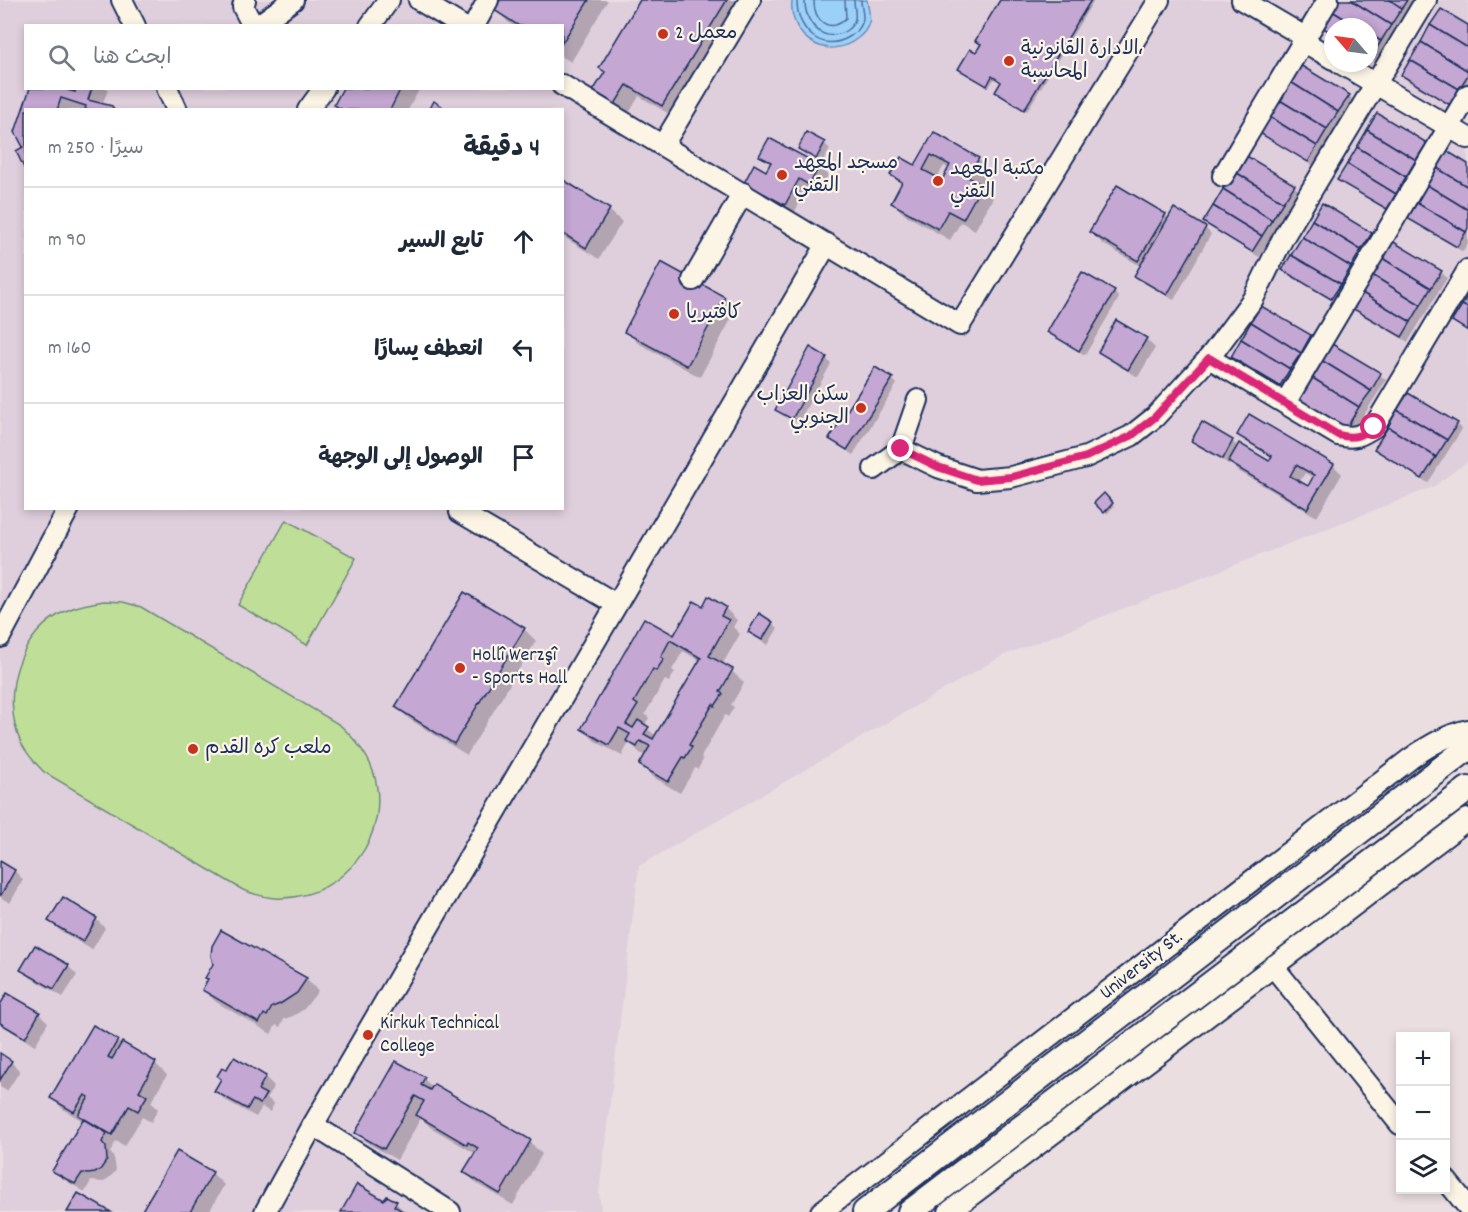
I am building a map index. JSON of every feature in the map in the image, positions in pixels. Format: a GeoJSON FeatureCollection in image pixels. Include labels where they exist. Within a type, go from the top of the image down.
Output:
{"type":"FeatureCollection","features":[{"type":"Feature","properties":{"kind":"main road"},"geometry":{"type":"LineString","coordinates":[[865,1212],[1468,748]]}},
{"type":"Feature","properties":{"kind":"main road"},"geometry":{"type":"LineString","coordinates":[[910,1212],[1468,789]]}},
{"type":"Feature","properties":{"kind":"street"},"geometry":{"type":"LineString","coordinates":[[122,0],[134,24]]}},
{"type":"Feature","properties":{"kind":"street"},"geometry":{"type":"LineString","coordinates":[[245,0],[243,7],[252,24]]}},
{"type":"Feature","properties":{"kind":"street"},"geometry":{"type":"LineString","coordinates":[[260,24],[293,0]]}},
{"type":"Feature","properties":{"kind":"street"},"geometry":{"type":"LineString","coordinates":[[371,24],[389,0]]}},
{"type":"Feature","properties":{"kind":"street"},"geometry":{"type":"LineString","coordinates":[[421,0],[459,24]]}},
{"type":"Feature","properties":{"kind":"street"},"geometry":{"type":"LineString","coordinates":[[475,24],[488,0]]}},
{"type":"Feature","properties":{"kind":"street"},"geometry":{"type":"LineString","coordinates":[[663,145],[750,0]]}},
{"type":"Feature","properties":{"kind":"street"},"geometry":{"type":"LineString","coordinates":[[564,86],[960,326],[1159,0]]}},
{"type":"Feature","properties":{"kind":"street"},"geometry":{"type":"LineString","coordinates":[[1242,0],[1324,53]]}},
{"type":"Feature","properties":{"kind":"street"},"geometry":{"type":"LineString","coordinates":[[1223,176],[1328,0]]}},
{"type":"Feature","properties":{"kind":"street"},"geometry":{"type":"LineString","coordinates":[[901,449],[938,467],[977,480],[1011,477],[1086,457],[1131,436],[1155,417],[1209,358],[1253,299],[1284,236],[1426,0]]}},
{"type":"Feature","properties":{"kind":"street"},"geometry":{"type":"LineString","coordinates":[[1356,72],[1468,138]]}},
{"type":"Feature","properties":{"kind":"street"},"geometry":{"type":"LineString","coordinates":[[167,90],[176,108]]}},
{"type":"Feature","properties":{"kind":"street"},"geometry":{"type":"LineString","coordinates":[[309,108],[323,90]]}},
{"type":"Feature","properties":{"kind":"street"},"geometry":{"type":"LineString","coordinates":[[1285,403],[1468,95]]}},
{"type":"Feature","properties":{"kind":"street"},"geometry":{"type":"LineString","coordinates":[[693,280],[743,193]]}},
{"type":"Feature","properties":{"kind":"street"},"geometry":{"type":"LineString","coordinates":[[265,1212],[313,1125],[827,244]]}},
{"type":"Feature","properties":{"kind":"street"},"geometry":{"type":"LineString","coordinates":[[1209,358],[1338,435],[1351,438],[1362,435],[1374,427],[1468,270]]}},
{"type":"Feature","properties":{"kind":"street"},"geometry":{"type":"LineString","coordinates":[[874,469],[901,449],[918,400]]}},
{"type":"Feature","properties":{"kind":"street"},"geometry":{"type":"LineString","coordinates":[[0,637],[68,510]]}},
{"type":"Feature","properties":{"kind":"street"},"geometry":{"type":"LineString","coordinates":[[460,512],[616,604]]}},
{"type":"Feature","properties":{"kind":"street","name":"University St."},"geometry":{"type":"LineString","coordinates":[[821,1212],[1410,759],[1442,739],[1468,730]]}},
{"type":"Feature","properties":{"kind":"street"},"geometry":{"type":"LineString","coordinates":[[949,1212],[1468,819]]}},
{"type":"Feature","properties":{"kind":"street"},"geometry":{"type":"LineString","coordinates":[[1273,966],[1396,1118]]}},
{"type":"Feature","properties":{"kind":"street"},"geometry":{"type":"LineString","coordinates":[[313,1125],[450,1212]]}},
{"type":"Feature","properties":{"kind":"street"},"geometry":{"type":"LineString","coordinates":[[1450,1185],[1468,1208]]}},
{"type":"Feature","properties":{"kind":"shaded area"},"geometry":{"type":"Polygon","coordinates":[[[0,0],[1468,0],[1468,461],[1433,487],[1002,656],[639,866],[599,1192],[601,1212],[0,1212],[0,0]]]}},
{"type":"Feature","properties":{"kind":"green space"},"geometry":{"type":"Polygon","coordinates":[[[286,520],[356,558],[307,645],[238,605],[286,520]]]}},
{"type":"Feature","properties":{"kind":"green space","name":"ملعب كره القدم"},"geometry":{"type":"Polygon","coordinates":[[[104,601],[123,602],[141,607],[340,725],[356,741],[365,753],[374,774],[378,797],[376,819],[369,840],[358,858],[344,874],[326,886],[305,895],[278,898],[248,892],[44,772],[34,762],[21,743],[15,724],[12,705],[13,685],[18,666],[37,633],[51,620],[72,608],[104,601]]]}},
{"type":"Feature","properties":{"kind":"water"},"geometry":{"type":"Polygon","coordinates":[[[792,0],[867,0],[869,23],[858,38],[846,45],[834,48],[822,47],[803,35],[796,25],[792,13],[792,0]]]}},
{"type":"Feature","properties":{"kind":"building"},"geometry":{"type":"Polygon","coordinates":[[[500,0],[589,0],[564,40],[564,24],[516,24],[494,10],[500,0]]]}},
{"type":"Feature","properties":{"kind":"building","name":"معمل 2"},"geometry":{"type":"Polygon","coordinates":[[[640,0],[727,0],[662,106],[627,85],[615,104],[593,91],[605,72],[599,68],[640,0]]]}},
{"type":"Feature","properties":{"kind":"building","name":"الادارة القانونية، المحاسبة"},"geometry":{"type":"Polygon","coordinates":[[[1000,0],[1091,0],[1024,110],[995,92],[1001,82],[992,76],[987,86],[958,69],[970,49],[976,52],[981,44],[975,41],[1000,0]]]}},
{"type":"Feature","properties":{"kind":"building"},"geometry":{"type":"Polygon","coordinates":[[[1339,0],[1351,0],[1391,25],[1381,41],[1378,39],[1378,18],[1343,18],[1332,11],[1339,0]]]}},
{"type":"Feature","properties":{"kind":"building"},"geometry":{"type":"Polygon","coordinates":[[[1351,0],[1390,0],[1402,8],[1391,25],[1351,0]]]}},
{"type":"Feature","properties":{"kind":"building"},"geometry":{"type":"Polygon","coordinates":[[[1390,0],[1407,0],[1402,8],[1390,0]]]}},
{"type":"Feature","properties":{"kind":"building"},"geometry":{"type":"Polygon","coordinates":[[[1441,9],[1468,25],[1468,48],[1430,25],[1441,9]]]}},
{"type":"Feature","properties":{"kind":"building"},"geometry":{"type":"Polygon","coordinates":[[[1332,11],[1343,18],[1328,18],[1332,11]]]}},
{"type":"Feature","properties":{"kind":"building"},"geometry":{"type":"Polygon","coordinates":[[[1430,25],[1468,48],[1468,71],[1421,42],[1430,25]]]}},
{"type":"Feature","properties":{"kind":"building"},"geometry":{"type":"Polygon","coordinates":[[[1421,42],[1468,71],[1459,89],[1410,60],[1421,42]]]}},
{"type":"Feature","properties":{"kind":"building"},"geometry":{"type":"Polygon","coordinates":[[[1410,60],[1459,89],[1450,105],[1401,75],[1410,60]]]}},
{"type":"Feature","properties":{"kind":"building"},"geometry":{"type":"Polygon","coordinates":[[[1300,65],[1350,95],[1338,112],[1289,81],[1300,65]]]}},
{"type":"Feature","properties":{"kind":"building"},"geometry":{"type":"Polygon","coordinates":[[[1289,81],[1338,112],[1327,129],[1278,99],[1289,81]]]}},
{"type":"Feature","properties":{"kind":"building"},"geometry":{"type":"Polygon","coordinates":[[[29,90],[75,92],[76,90],[91,90],[88,100],[113,108],[86,108],[86,106],[61,98],[58,108],[24,108],[24,168],[16,151],[23,147],[15,132],[29,90]]]}},
{"type":"Feature","properties":{"kind":"building"},"geometry":{"type":"Polygon","coordinates":[[[342,90],[400,90],[391,108],[339,108],[334,105],[342,90]]]}},
{"type":"Feature","properties":{"kind":"building"},"geometry":{"type":"Polygon","coordinates":[[[1278,99],[1327,129],[1317,146],[1268,116],[1278,99]]]}},
{"type":"Feature","properties":{"kind":"building"},"geometry":{"type":"Polygon","coordinates":[[[434,101],[444,108],[430,108],[434,101]]]}},
{"type":"Feature","properties":{"kind":"building"},"geometry":{"type":"Polygon","coordinates":[[[1377,113],[1427,143],[1416,160],[1367,130],[1377,113]]]}},
{"type":"Feature","properties":{"kind":"building"},"geometry":{"type":"Polygon","coordinates":[[[1268,116],[1317,146],[1308,162],[1258,132],[1268,116]]]}},
{"type":"Feature","properties":{"kind":"building"},"geometry":{"type":"Polygon","coordinates":[[[1367,130],[1416,160],[1406,177],[1357,147],[1367,130]]]}},
{"type":"Feature","properties":{"kind":"building"},"geometry":{"type":"Polygon","coordinates":[[[806,132],[825,142],[816,159],[798,149],[806,132]]]}},
{"type":"Feature","properties":{"kind":"building","name":"مكتبة المعهد التقني"},"geometry":{"type":"Polygon","coordinates":[[[934,132],[979,158],[968,177],[982,185],[963,219],[948,211],[938,229],[891,203],[902,182],[890,175],[901,157],[915,165],[934,132]],[[931,155],[923,170],[942,180],[950,165],[931,155]]]}},
{"type":"Feature","properties":{"kind":"building","name":"مسجد المعهد التقني"},"geometry":{"type":"Polygon","coordinates":[[[769,138],[820,165],[809,185],[799,179],[785,205],[744,183],[754,164],[766,171],[771,162],[759,156],[769,138]]]}},
{"type":"Feature","properties":{"kind":"building"},"geometry":{"type":"Polygon","coordinates":[[[1357,147],[1406,177],[1396,194],[1347,164],[1357,147]]]}},
{"type":"Feature","properties":{"kind":"building"},"geometry":{"type":"Polygon","coordinates":[[[1447,151],[1468,164],[1468,187],[1437,168],[1447,151]]]}},
{"type":"Feature","properties":{"kind":"building"},"geometry":{"type":"Polygon","coordinates":[[[1245,155],[1295,185],[1283,202],[1234,171],[1245,155]]]}},
{"type":"Feature","properties":{"kind":"building"},"geometry":{"type":"Polygon","coordinates":[[[1347,164],[1396,194],[1387,209],[1337,180],[1347,164]]]}},
{"type":"Feature","properties":{"kind":"building"},"geometry":{"type":"Polygon","coordinates":[[[1437,168],[1468,187],[1468,210],[1427,185],[1437,168]]]}},
{"type":"Feature","properties":{"kind":"building"},"geometry":{"type":"Polygon","coordinates":[[[1234,171],[1283,202],[1272,220],[1223,189],[1234,171]]]}},
{"type":"Feature","properties":{"kind":"building"},"geometry":{"type":"Polygon","coordinates":[[[564,180],[610,209],[586,248],[564,234],[564,180]]]}},
{"type":"Feature","properties":{"kind":"building"},"geometry":{"type":"Polygon","coordinates":[[[1117,185],[1166,214],[1138,261],[1089,232],[1117,185]]]}},
{"type":"Feature","properties":{"kind":"building"},"geometry":{"type":"Polygon","coordinates":[[[1427,185],[1468,210],[1466,232],[1417,203],[1427,185]]]}},
{"type":"Feature","properties":{"kind":"building"},"geometry":{"type":"Polygon","coordinates":[[[1223,189],[1272,220],[1262,236],[1213,206],[1223,189]]]}},
{"type":"Feature","properties":{"kind":"building"},"geometry":{"type":"Polygon","coordinates":[[[1322,203],[1372,233],[1361,250],[1312,220],[1322,203]]]}},
{"type":"Feature","properties":{"kind":"building"},"geometry":{"type":"Polygon","coordinates":[[[1417,203],[1466,232],[1457,247],[1407,218],[1417,203]]]}},
{"type":"Feature","properties":{"kind":"building"},"geometry":{"type":"Polygon","coordinates":[[[1213,206],[1262,236],[1252,252],[1203,222],[1213,206]]]}},
{"type":"Feature","properties":{"kind":"building"},"geometry":{"type":"Polygon","coordinates":[[[1174,208],[1206,227],[1167,295],[1134,276],[1174,208]]]}},
{"type":"Feature","properties":{"kind":"building"},"geometry":{"type":"Polygon","coordinates":[[[1312,220],[1361,250],[1351,267],[1302,237],[1312,220]]]}},
{"type":"Feature","properties":{"kind":"building"},"geometry":{"type":"Polygon","coordinates":[[[1302,237],[1351,267],[1341,284],[1291,255],[1302,237]]]}},
{"type":"Feature","properties":{"kind":"building"},"geometry":{"type":"Polygon","coordinates":[[[1392,241],[1442,271],[1431,288],[1382,258],[1392,241]]]}},
{"type":"Feature","properties":{"kind":"building"},"geometry":{"type":"Polygon","coordinates":[[[1291,255],[1341,284],[1331,299],[1282,270],[1291,255]]]}},
{"type":"Feature","properties":{"kind":"building"},"geometry":{"type":"Polygon","coordinates":[[[1382,258],[1431,288],[1421,305],[1372,275],[1382,258]]]}},
{"type":"Feature","properties":{"kind":"building","name":"کافتیریا"},"geometry":{"type":"Polygon","coordinates":[[[661,262],[725,297],[687,366],[624,332],[661,262]]]}},
{"type":"Feature","properties":{"kind":"building"},"geometry":{"type":"Polygon","coordinates":[[[1082,272],[1115,291],[1079,351],[1047,332],[1082,272]]]}},
{"type":"Feature","properties":{"kind":"building"},"geometry":{"type":"Polygon","coordinates":[[[1372,275],[1421,305],[1411,322],[1362,293],[1372,275]]]}},
{"type":"Feature","properties":{"kind":"building"},"geometry":{"type":"Polygon","coordinates":[[[1362,293],[1411,322],[1402,337],[1352,308],[1362,293]]]}},
{"type":"Feature","properties":{"kind":"building"},"geometry":{"type":"Polygon","coordinates":[[[1468,295],[1468,308],[1462,305],[1468,295]]]}},
{"type":"Feature","properties":{"kind":"building"},"geometry":{"type":"Polygon","coordinates":[[[1462,305],[1468,308],[1468,331],[1452,321],[1462,305]]]}},
{"type":"Feature","properties":{"kind":"building"},"geometry":{"type":"Polygon","coordinates":[[[1261,306],[1311,335],[1301,353],[1251,322],[1261,306]]]}},
{"type":"Feature","properties":{"kind":"building"},"geometry":{"type":"Polygon","coordinates":[[[1116,320],[1147,338],[1128,370],[1098,352],[1116,320]]]}},
{"type":"Feature","properties":{"kind":"building"},"geometry":{"type":"Polygon","coordinates":[[[1251,322],[1301,353],[1290,369],[1241,339],[1251,322]]]}},
{"type":"Feature","properties":{"kind":"building"},"geometry":{"type":"Polygon","coordinates":[[[1241,339],[1290,369],[1280,386],[1231,357],[1241,339]]]}},
{"type":"Feature","properties":{"kind":"building"},"geometry":{"type":"Polygon","coordinates":[[[1332,344],[1381,373],[1371,391],[1321,360],[1332,344]]]}},
{"type":"Feature","properties":{"kind":"building"},"geometry":{"type":"Polygon","coordinates":[[[810,347],[827,357],[792,419],[775,410],[810,347]]]}},
{"type":"Feature","properties":{"kind":"building"},"geometry":{"type":"Polygon","coordinates":[[[1321,360],[1371,391],[1359,407],[1311,377],[1321,360]]]}},
{"type":"Feature","properties":{"kind":"building","name":"سكن العزاب الجنوبي"},"geometry":{"type":"Polygon","coordinates":[[[875,367],[893,378],[847,450],[829,439],[875,367]]]}},
{"type":"Feature","properties":{"kind":"building"},"geometry":{"type":"Polygon","coordinates":[[[1311,377],[1359,407],[1346,429],[1298,399],[1311,377]]]}},
{"type":"Feature","properties":{"kind":"building"},"geometry":{"type":"Polygon","coordinates":[[[1408,393],[1458,423],[1447,440],[1397,410],[1408,393]]]}},
{"type":"Feature","properties":{"kind":"building"},"geometry":{"type":"Polygon","coordinates":[[[1397,410],[1447,440],[1436,457],[1388,427],[1397,410]]]}},
{"type":"Feature","properties":{"kind":"building"},"geometry":{"type":"Polygon","coordinates":[[[1249,414],[1334,464],[1307,509],[1228,462],[1239,443],[1269,461],[1272,456],[1237,435],[1249,414]],[[1296,465],[1290,476],[1308,486],[1314,475],[1296,465]]]}},
{"type":"Feature","properties":{"kind":"building"},"geometry":{"type":"Polygon","coordinates":[[[1202,422],[1233,440],[1223,459],[1191,441],[1202,422]]]}},
{"type":"Feature","properties":{"kind":"building"},"geometry":{"type":"Polygon","coordinates":[[[1388,427],[1436,457],[1422,479],[1374,449],[1388,427]]]}},
{"type":"Feature","properties":{"kind":"building"},"geometry":{"type":"Polygon","coordinates":[[[1104,493],[1113,503],[1104,513],[1094,503],[1104,493]]]}},
{"type":"Feature","properties":{"kind":"building","name":"Hollî Werzşî - Sports Hall"},"geometry":{"type":"Polygon","coordinates":[[[464,592],[525,628],[454,744],[395,707],[464,592]]]}},
{"type":"Feature","properties":{"kind":"building"},"geometry":{"type":"Polygon","coordinates":[[[708,596],[726,607],[721,616],[729,620],[709,656],[733,669],[720,692],[723,694],[715,706],[713,704],[689,745],[692,747],[668,782],[639,765],[650,746],[640,741],[637,747],[626,741],[630,734],[619,728],[609,745],[581,729],[644,618],[674,635],[694,601],[703,606],[708,596]],[[670,640],[661,657],[664,659],[656,671],[653,669],[634,702],[638,705],[626,724],[633,728],[638,720],[649,727],[644,734],[653,739],[701,658],[670,640]]]}},
{"type":"Feature","properties":{"kind":"building"},"geometry":{"type":"Polygon","coordinates":[[[759,613],[773,622],[762,640],[748,632],[759,613]]]}},
{"type":"Feature","properties":{"kind":"building"},"geometry":{"type":"Polygon","coordinates":[[[0,861],[15,870],[1,895],[0,895],[0,861]]]}},
{"type":"Feature","properties":{"kind":"building"},"geometry":{"type":"Polygon","coordinates":[[[63,897],[97,918],[83,942],[48,921],[63,897]]]}},
{"type":"Feature","properties":{"kind":"building"},"geometry":{"type":"Polygon","coordinates":[[[221,930],[307,978],[297,993],[272,1007],[259,1023],[202,990],[208,979],[205,978],[213,964],[212,946],[221,930]]]}},
{"type":"Feature","properties":{"kind":"building"},"geometry":{"type":"Polygon","coordinates":[[[35,945],[69,965],[54,989],[20,970],[35,945]]]}},
{"type":"Feature","properties":{"kind":"building"},"geometry":{"type":"Polygon","coordinates":[[[7,993],[40,1012],[25,1038],[0,1023],[0,1005],[7,993]]]}},
{"type":"Feature","properties":{"kind":"building"},"geometry":{"type":"Polygon","coordinates":[[[93,1025],[118,1040],[108,1057],[112,1059],[122,1042],[156,1062],[139,1091],[147,1096],[138,1111],[129,1106],[112,1135],[78,1115],[89,1097],[85,1095],[74,1112],[50,1098],[93,1025]]]}},
{"type":"Feature","properties":{"kind":"building"},"geometry":{"type":"Polygon","coordinates":[[[0,1053],[12,1061],[0,1080],[0,1053]]]}},
{"type":"Feature","properties":{"kind":"building"},"geometry":{"type":"Polygon","coordinates":[[[234,1057],[266,1076],[258,1090],[266,1094],[260,1104],[253,1100],[247,1109],[214,1091],[221,1079],[217,1076],[222,1068],[226,1070],[234,1057]]]}},
{"type":"Feature","properties":{"kind":"building"},"geometry":{"type":"Polygon","coordinates":[[[396,1061],[425,1077],[421,1085],[430,1090],[434,1084],[531,1140],[500,1194],[463,1172],[478,1148],[468,1142],[467,1145],[416,1115],[424,1101],[415,1096],[384,1149],[355,1133],[396,1061]]]}},
{"type":"Feature","properties":{"kind":"building"},"geometry":{"type":"Polygon","coordinates":[[[83,1119],[107,1133],[102,1142],[106,1147],[107,1160],[95,1173],[82,1173],[75,1184],[52,1171],[83,1119]]]}},
{"type":"Feature","properties":{"kind":"building"},"geometry":{"type":"Polygon","coordinates":[[[177,1151],[213,1172],[190,1212],[141,1212],[177,1151]]]}},
{"type":"Feature","properties":{"kind":"building"},"geometry":{"type":"Polygon","coordinates":[[[357,1184],[384,1200],[387,1196],[397,1201],[394,1206],[404,1212],[341,1212],[357,1184]]]}},
{"type":"Feature","properties":{"kind":"building"},"geometry":{"type":"Polygon","coordinates":[[[78,1193],[111,1212],[67,1212],[78,1193]]]}},
{"type":"Feature","properties":{"kind":"place","name":"معمل 2"},"geometry":{"type":"Point","coordinates":[663,34]}},
{"type":"Feature","properties":{"kind":"place","name":"الادارة القانونية، المحاسبة"},"geometry":{"type":"Point","coordinates":[1009,61]}},
{"type":"Feature","properties":{"kind":"place","name":"مسجد المعهد التقني"},"geometry":{"type":"Point","coordinates":[782,175]}},
{"type":"Feature","properties":{"kind":"place","name":"مكتبة المعهد التقني"},"geometry":{"type":"Point","coordinates":[938,181]}},
{"type":"Feature","properties":{"kind":"place","name":"کافتیریا"},"geometry":{"type":"Point","coordinates":[674,314]}},
{"type":"Feature","properties":{"kind":"place","name":"سكن العزاب الجنوبي"},"geometry":{"type":"Point","coordinates":[861,408]}},
{"type":"Feature","properties":{"kind":"place","name":"Hollî Werzşî - Sports Hall"},"geometry":{"type":"Point","coordinates":[460,668]}},
{"type":"Feature","properties":{"kind":"place","name":"ملعب كره القدم"},"geometry":{"type":"Point","coordinates":[193,749]}},
{"type":"Feature","properties":{"kind":"place","name":"Kirkuk Technical College"},"geometry":{"type":"Point","coordinates":[368,1035]}},
{"type":"Feature","properties":{"kind":"route"},"geometry":{"type":"LineString","coordinates":[[901,449],[938,467],[977,480],[1011,477],[1086,457],[1131,436],[1155,417],[1209,358],[1338,435],[1351,438],[1362,435],[1374,427]]}}]}
